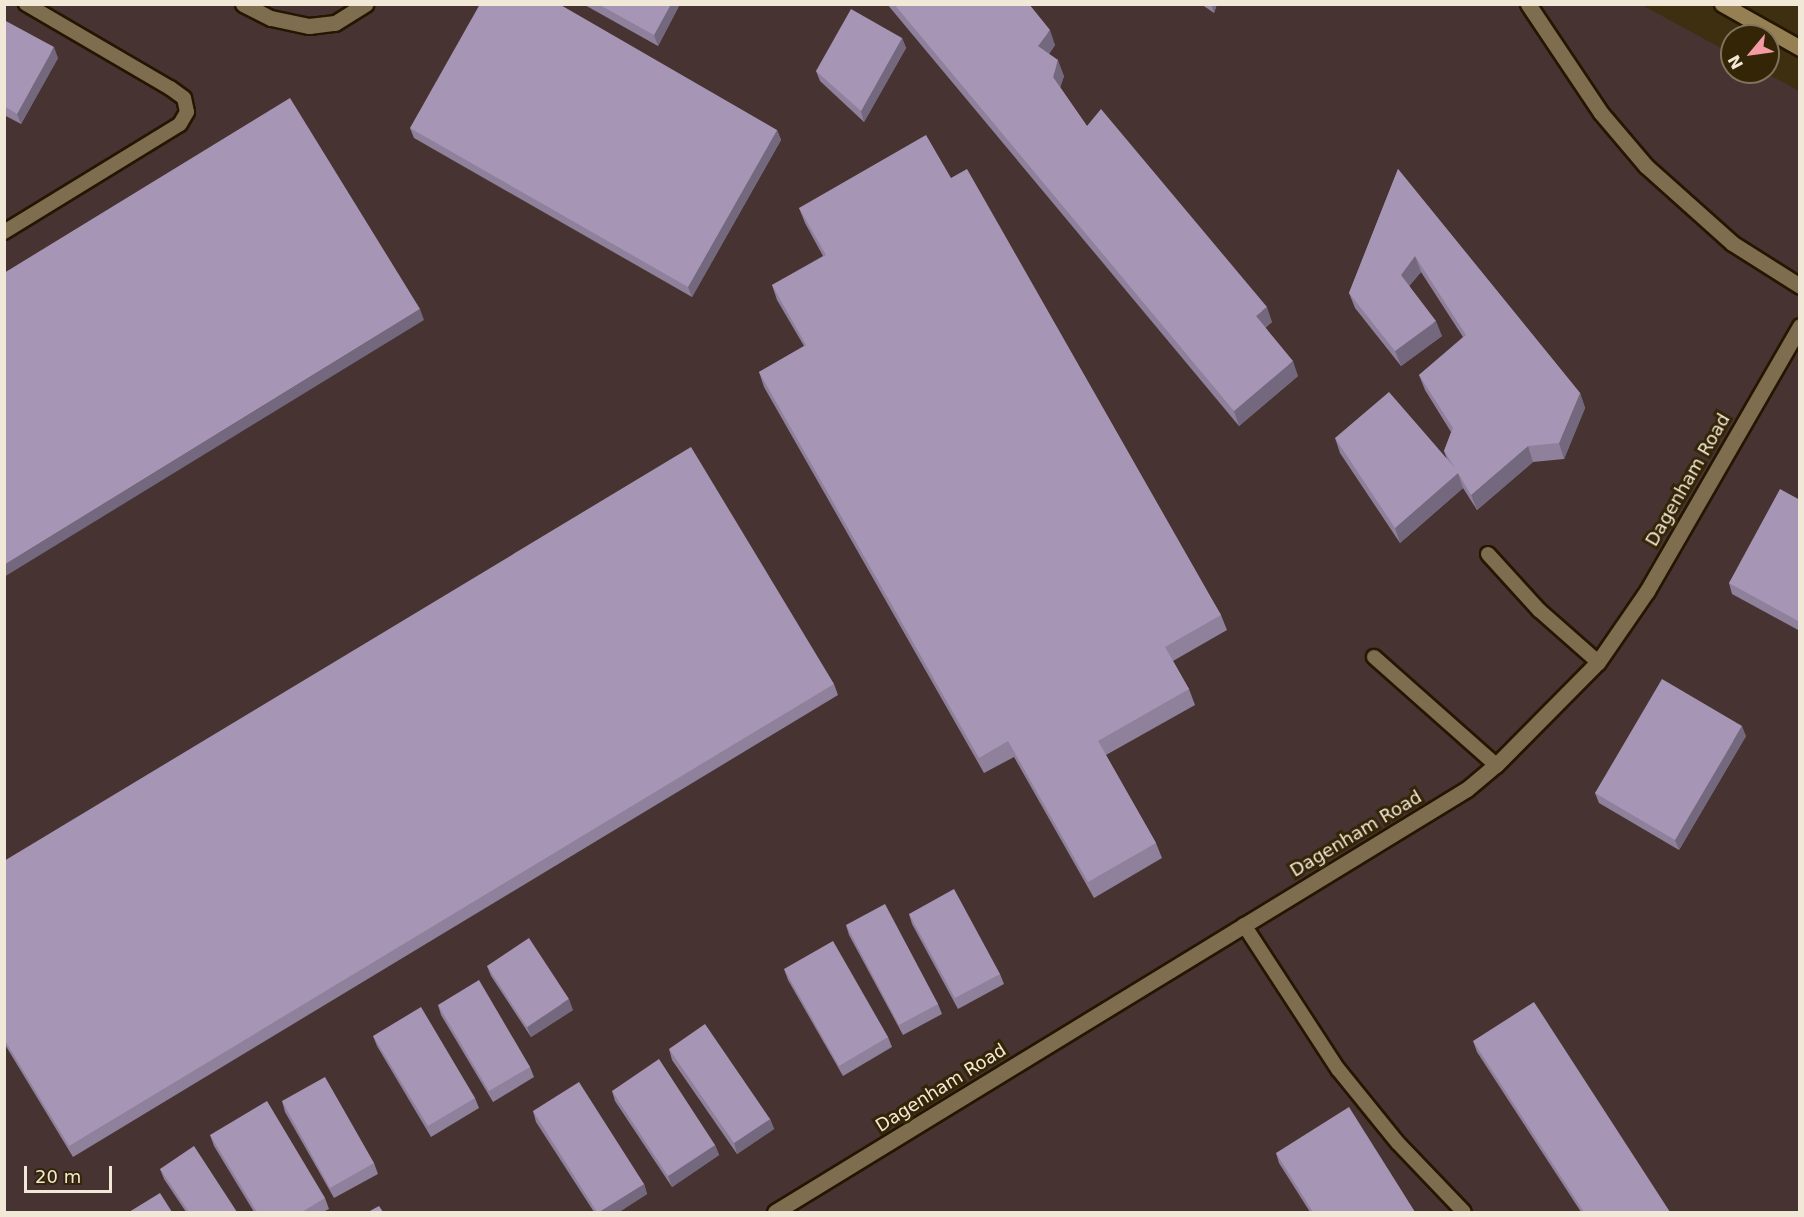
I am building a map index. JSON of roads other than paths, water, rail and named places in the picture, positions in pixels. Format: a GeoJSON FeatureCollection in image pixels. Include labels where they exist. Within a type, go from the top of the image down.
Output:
{"type":"FeatureCollection","features":[{"type":"Feature","properties":{"kind":"main road"},"geometry":{"type":"LineString","coordinates":[[1722,4],[1800,48]]}},
{"type":"Feature","properties":{"kind":"street"},"geometry":{"type":"LineString","coordinates":[[243,4],[271,18],[309,26],[335,22],[365,4]]}},
{"type":"Feature","properties":{"kind":"street"},"geometry":{"type":"LineString","coordinates":[[1528,4],[1601,113],[1646,166],[1732,243],[1800,286]]}},
{"type":"Feature","properties":{"kind":"street","name":"Dagenham Road"},"geometry":{"type":"LineString","coordinates":[[775,1212],[1467,789],[1496,765],[1598,662],[1647,591],[1800,326]]}},
{"type":"Feature","properties":{"kind":"lane"},"geometry":{"type":"LineString","coordinates":[[4,232],[180,124],[188,112],[184,98],[170,88],[26,4]]}},
{"type":"Feature","properties":{"kind":"lane"},"geometry":{"type":"LineString","coordinates":[[1488,554],[1539,610],[1598,662]]}},
{"type":"Feature","properties":{"kind":"lane"},"geometry":{"type":"LineString","coordinates":[[1374,657],[1496,765]]}},
{"type":"Feature","properties":{"kind":"lane"},"geometry":{"type":"LineString","coordinates":[[1244,925],[1338,1069],[1398,1143],[1464,1212]]}}]}
